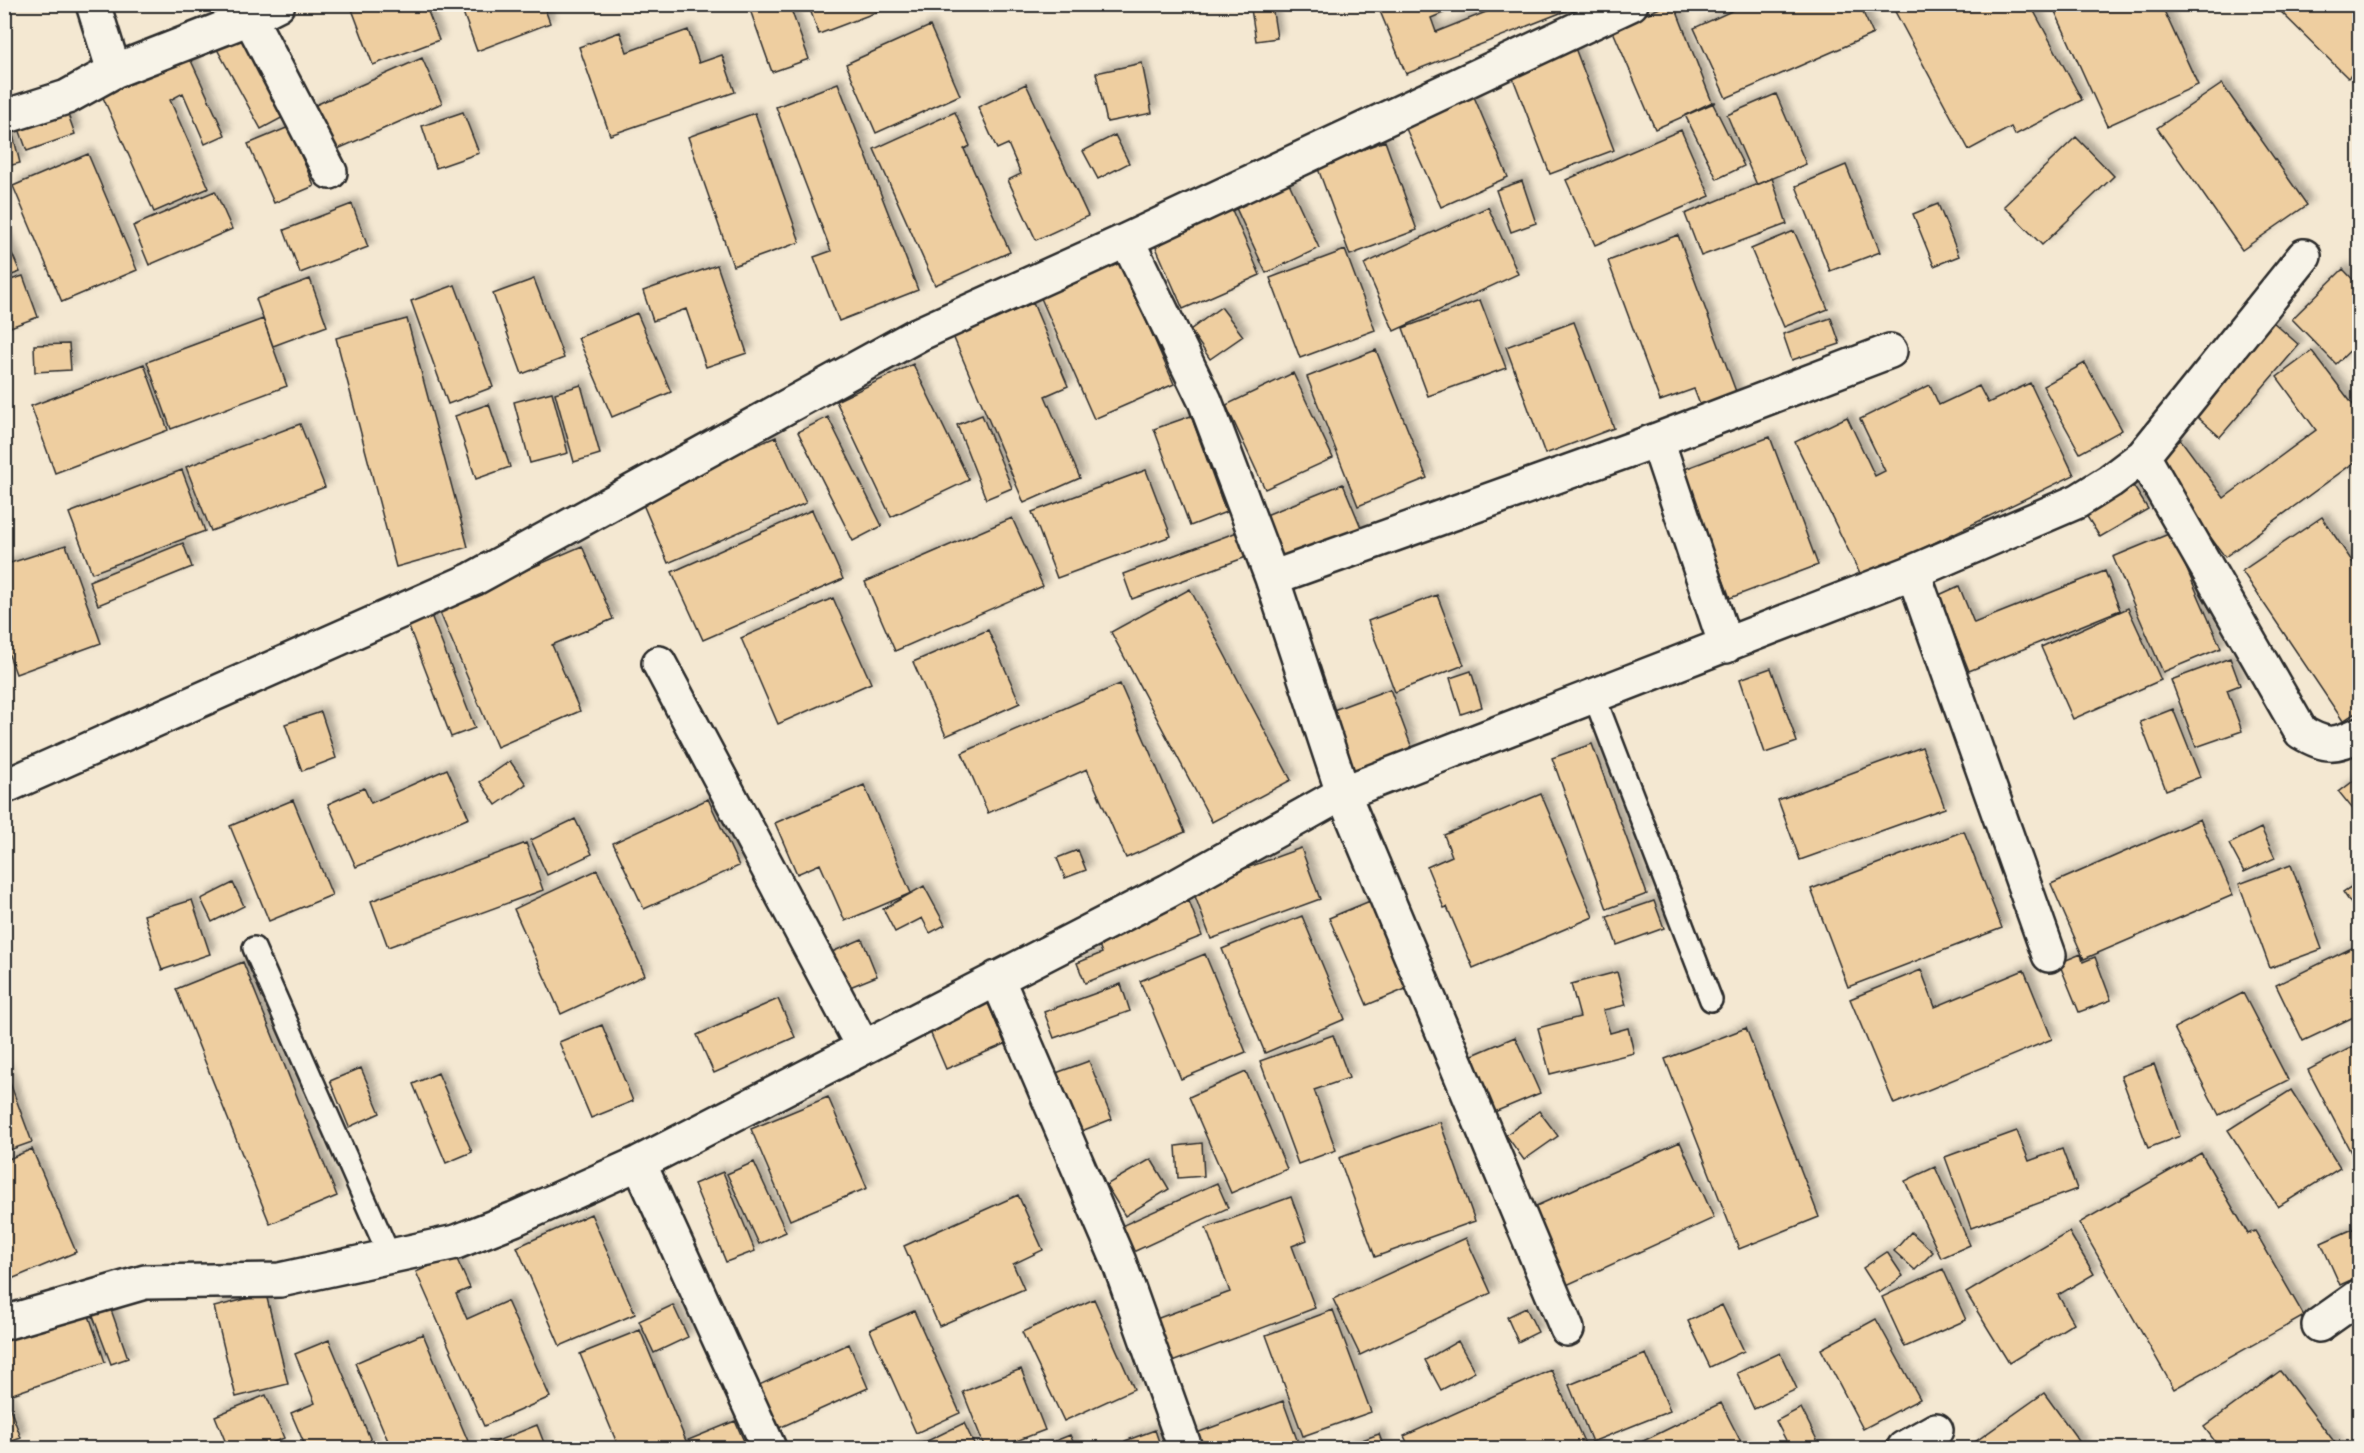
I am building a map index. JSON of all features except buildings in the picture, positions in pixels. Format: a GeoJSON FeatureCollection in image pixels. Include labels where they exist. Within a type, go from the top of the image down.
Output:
{"type":"FeatureCollection","features":[{"type":"Feature","properties":{"kind":"street"},"geometry":{"type":"LineString","coordinates":[[93,4],[114,71]]}},
{"type":"Feature","properties":{"kind":"street"},"geometry":{"type":"LineString","coordinates":[[4,787],[473,579],[919,334],[1127,240],[1631,4]]}},
{"type":"Feature","properties":{"kind":"street"},"geometry":{"type":"LineString","coordinates":[[4,117],[67,97],[114,71],[264,11],[330,172]]}},
{"type":"Feature","properties":{"kind":"street"},"geometry":{"type":"LineString","coordinates":[[1127,240],[1205,401],[1272,578],[1343,793],[1567,1329]]}},
{"type":"Feature","properties":{"kind":"street"},"geometry":{"type":"LineString","coordinates":[[4,1323],[145,1282],[280,1280],[456,1242],[514,1219],[639,1163],[1168,891],[1343,793],[1726,646],[1912,572],[2078,501],[2144,456],[2304,256]]}},
{"type":"Feature","properties":{"kind":"street"},"geometry":{"type":"LineString","coordinates":[[1272,578],[1657,440],[1890,351]]}},
{"type":"Feature","properties":{"kind":"street"},"geometry":{"type":"LineString","coordinates":[[1657,440],[1726,646]]}},
{"type":"Feature","properties":{"kind":"street"},"geometry":{"type":"LineString","coordinates":[[2144,456],[2301,732],[2320,744],[2340,743],[2360,734]]}},
{"type":"Feature","properties":{"kind":"street"},"geometry":{"type":"LineString","coordinates":[[1912,572],[2049,955]]}},
{"type":"Feature","properties":{"kind":"street"},"geometry":{"type":"LineString","coordinates":[[659,663],[863,1047]]}},
{"type":"Feature","properties":{"kind":"street"},"geometry":{"type":"LineString","coordinates":[[997,978],[1119,1262],[1185,1449]]}},
{"type":"Feature","properties":{"kind":"street"},"geometry":{"type":"LineString","coordinates":[[639,1163],[769,1449]]}},
{"type":"Feature","properties":{"kind":"street"},"geometry":{"type":"LineString","coordinates":[[2319,1324],[2360,1296]]}},
{"type":"Feature","properties":{"kind":"street"},"geometry":{"type":"LineString","coordinates":[[1904,1449],[1936,1430]]}},
{"type":"Feature","properties":{"kind":"lane"},"geometry":{"type":"LineString","coordinates":[[1594,696],[1711,1000]]}},
{"type":"Feature","properties":{"kind":"lane"},"geometry":{"type":"LineString","coordinates":[[254,948],[390,1257]]}}]}
